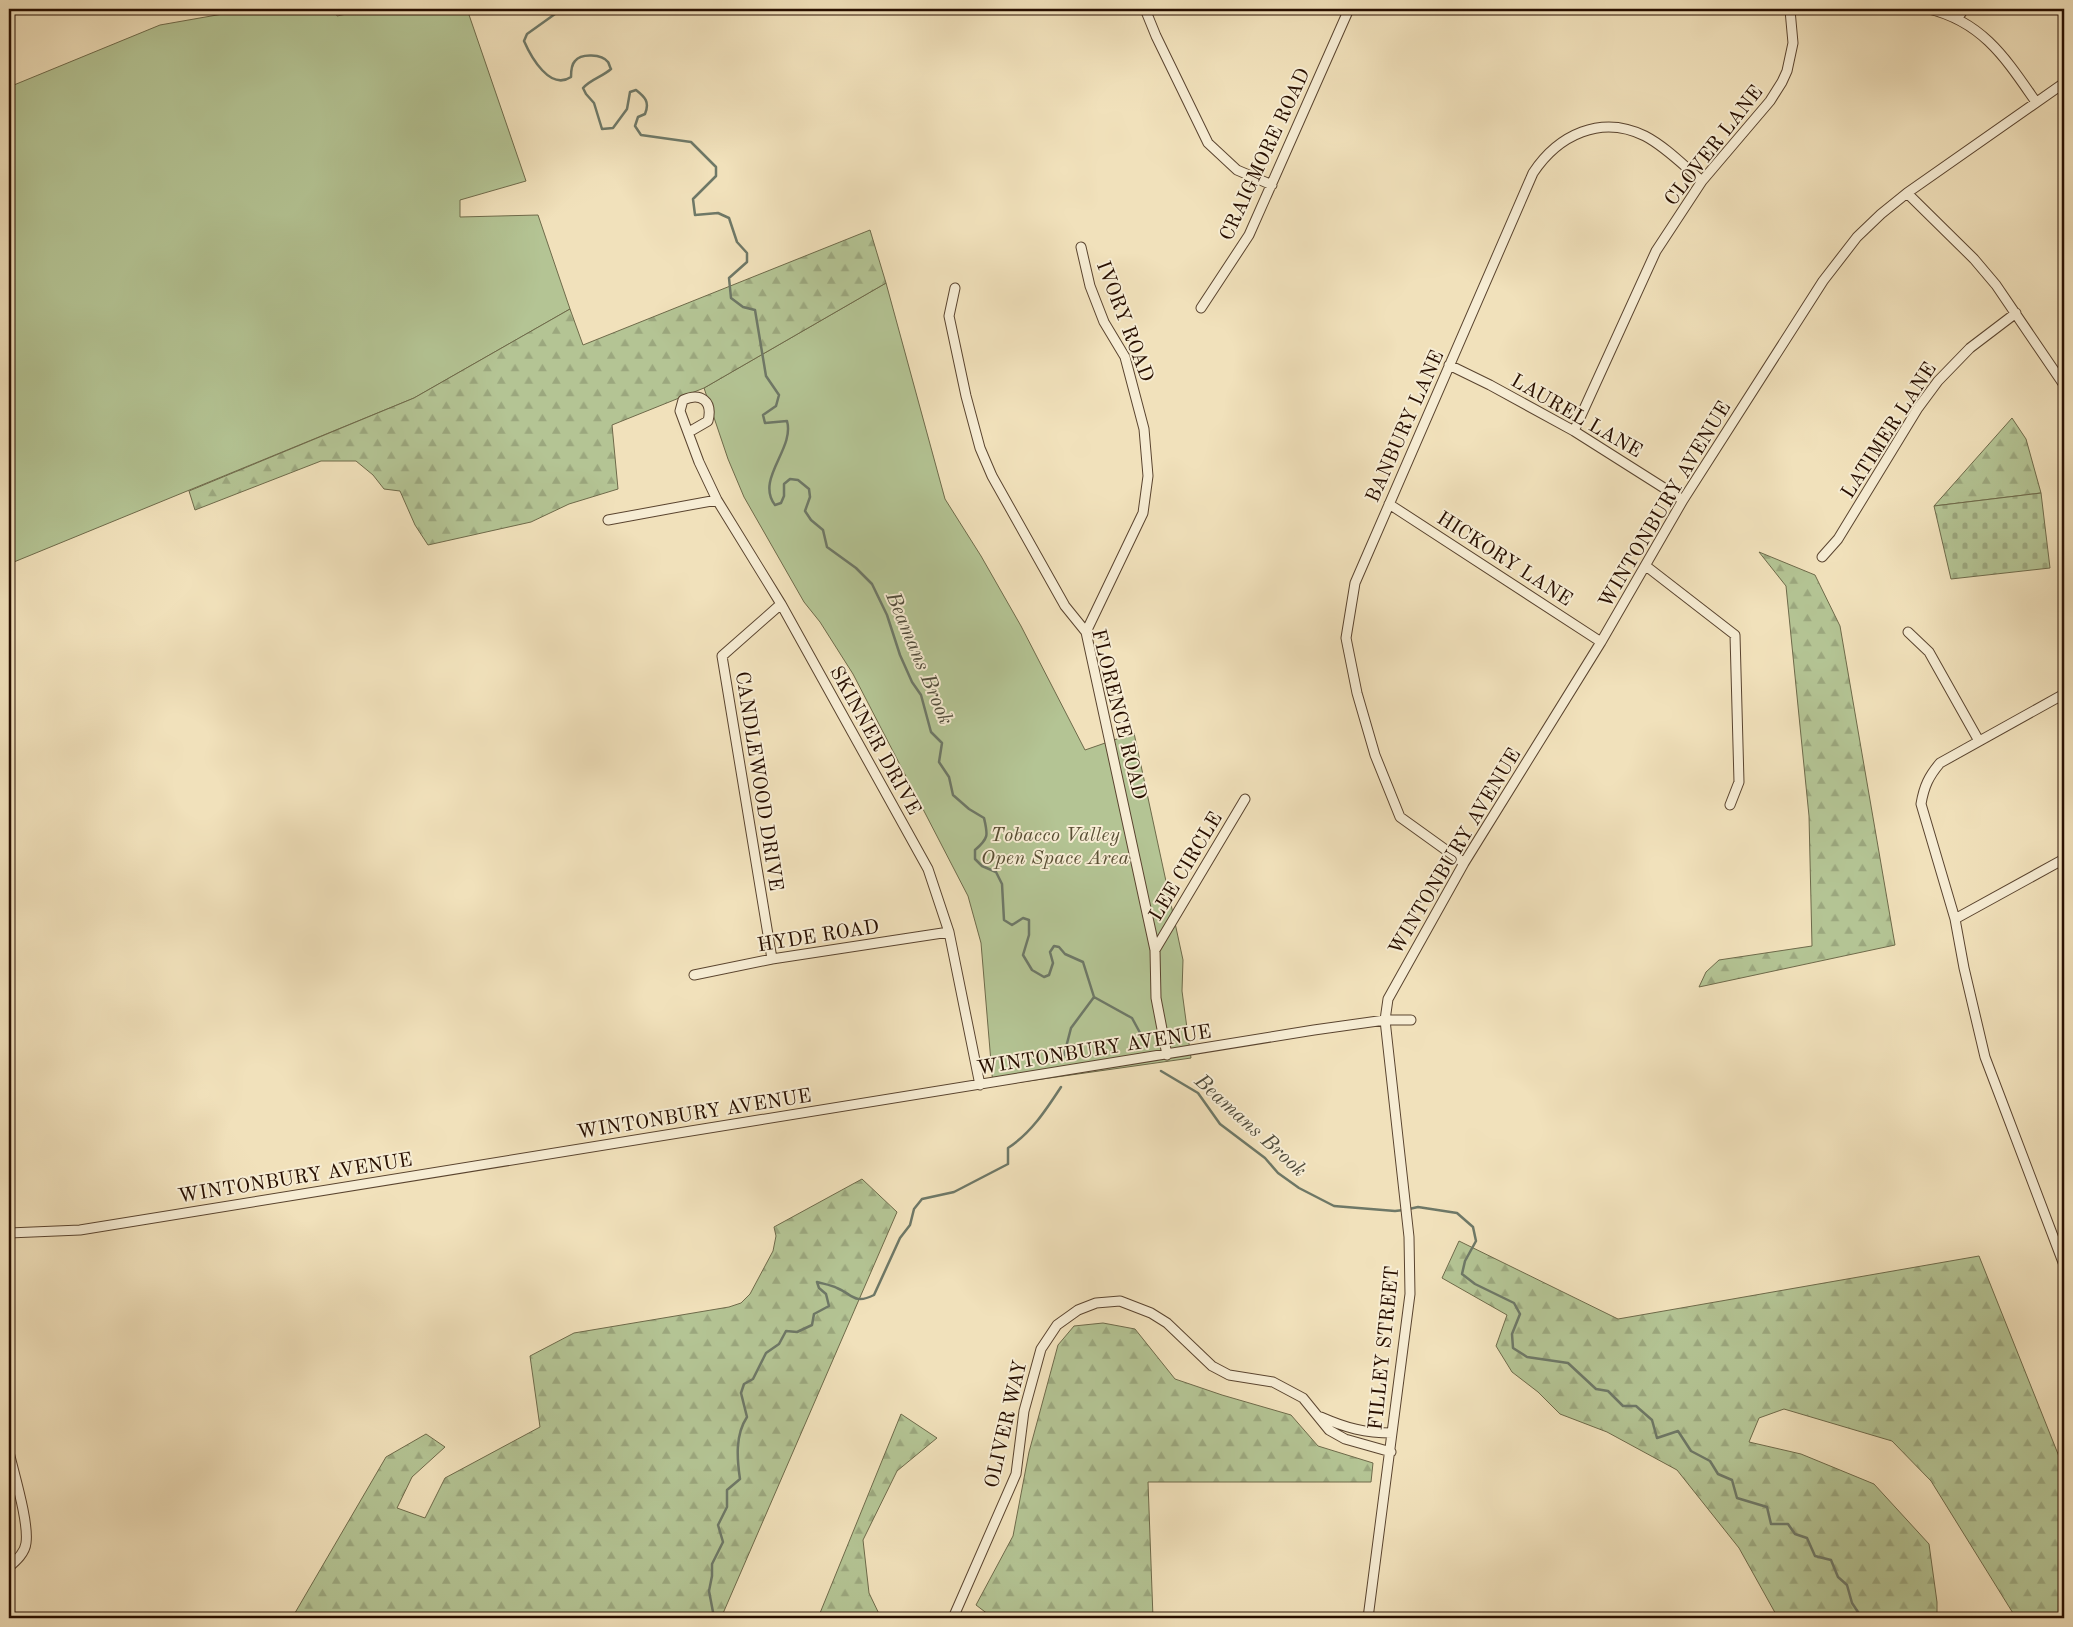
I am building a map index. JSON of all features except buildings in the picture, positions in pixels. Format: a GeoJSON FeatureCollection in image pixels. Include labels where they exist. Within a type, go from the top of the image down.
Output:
{"type":"FeatureCollection","features":[{"type":"Feature","properties":{"kind":"street"},"geometry":{"type":"LineString","coordinates":[[1145,9],[1208,143],[1237,170],[1272,185]]}},
{"type":"Feature","properties":{"kind":"street","name":"CRAIGMORE ROAD"},"geometry":{"type":"LineString","coordinates":[[1201,308],[1249,235],[1348,9]]}},
{"type":"Feature","properties":{"kind":"street"},"geometry":{"type":"LineString","coordinates":[[1760,9],[1808,9]]}},
{"type":"Feature","properties":{"kind":"street"},"geometry":{"type":"LineString","coordinates":[[1929,9],[1957,18],[1980,32],[1994,45],[2036,102]]}},
{"type":"Feature","properties":{"kind":"street"},"geometry":{"type":"LineString","coordinates":[[1957,18],[1964,9]]}},
{"type":"Feature","properties":{"kind":"street","name":"CLOVER LANE"},"geometry":{"type":"LineString","coordinates":[[1574,431],[1656,251],[1702,181],[1770,101],[1782,82],[1787,71],[1793,43],[1790,10]]}},
{"type":"Feature","properties":{"kind":"street","name":"WINTONBURY AVENUE"},"geometry":{"type":"LineString","coordinates":[[1385,1020],[1388,999],[1464,863],[1601,642],[1684,500],[1823,281],[1857,237],[1881,214],[1907,193],[2064,83]]}},
{"type":"Feature","properties":{"kind":"street","name":"BANBURY LANE"},"geometry":{"type":"LineString","coordinates":[[1464,863],[1400,817],[1375,755],[1357,693],[1346,638],[1355,583],[1533,173],[1542,159],[1555,146],[1569,137],[1586,130],[1613,128],[1630,131],[1656,143],[1702,181]]}},
{"type":"Feature","properties":{"kind":"street"},"geometry":{"type":"LineString","coordinates":[[1907,193],[1974,259],[1996,285],[2064,385]]}},
{"type":"Feature","properties":{"kind":"street","name":"IVORY ROAD"},"geometry":{"type":"LineString","coordinates":[[1081,247],[1090,286],[1104,322],[1125,357],[1144,429],[1148,476],[1144,513],[1086,632]]}},
{"type":"Feature","properties":{"kind":"street","name":"FLORENCE ROAD"},"geometry":{"type":"LineString","coordinates":[[955,288],[949,316],[966,396],[980,448],[992,476],[1065,606],[1086,632],[1156,950],[1156,998],[1167,1055]]}},
{"type":"Feature","properties":{"kind":"street","name":"LATIMER LANE"},"geometry":{"type":"LineString","coordinates":[[1822,557],[1838,539],[1914,416],[1938,381],[1970,348],[2016,313]]}},
{"type":"Feature","properties":{"kind":"street","name":"LAUREL LANE"},"geometry":{"type":"LineString","coordinates":[[1449,365],[1574,431],[1684,500]]}},
{"type":"Feature","properties":{"kind":"street","name":"SKINNER DRIVE"},"geometry":{"type":"LineString","coordinates":[[689,432],[699,462],[717,500],[781,604],[928,869],[949,932],[980,1086]]}},
{"type":"Feature","properties":{"kind":"street"},"geometry":{"type":"LineString","coordinates":[[608,520],[717,500]]}},
{"type":"Feature","properties":{"kind":"street","name":"HICKORY LANE"},"geometry":{"type":"LineString","coordinates":[[1389,504],[1601,642]]}},
{"type":"Feature","properties":{"kind":"street"},"geometry":{"type":"LineString","coordinates":[[1646,566],[1735,635],[1739,782],[1730,805]]}},
{"type":"Feature","properties":{"kind":"street","name":"CANDLEWOOD DRIVE"},"geometry":{"type":"LineString","coordinates":[[772,959],[722,656],[781,604]]}},
{"type":"Feature","properties":{"kind":"street"},"geometry":{"type":"LineString","coordinates":[[1908,632],[1929,652],[1979,740]]}},
{"type":"Feature","properties":{"kind":"street"},"geometry":{"type":"LineString","coordinates":[[2064,694],[1940,763],[1923,787],[1921,804],[1955,919],[1964,968],[1985,1057],[2064,1265]]}},
{"type":"Feature","properties":{"kind":"street","name":"LEE CIRCLE"},"geometry":{"type":"LineString","coordinates":[[1156,950],[1245,799]]}},
{"type":"Feature","properties":{"kind":"street"},"geometry":{"type":"LineString","coordinates":[[1955,919],[2064,859]]}},
{"type":"Feature","properties":{"kind":"street","name":"HYDE ROAD"},"geometry":{"type":"LineString","coordinates":[[694,974],[772,959],[949,932]]}},
{"type":"Feature","properties":{"kind":"street","name":"WINTONBURY AVENUE"},"geometry":{"type":"LineString","coordinates":[[9,1233],[80,1230],[1385,1020],[1411,1020]]}},
{"type":"Feature","properties":{"kind":"street","name":"FILLEY STREET"},"geometry":{"type":"LineString","coordinates":[[1368,1618],[1410,1294],[1406,1209],[1385,1020]]}},
{"type":"Feature","properties":{"kind":"street","name":"OLIVER WAY"},"geometry":{"type":"LineString","coordinates":[[953,1618],[1016,1474],[1024,1411],[1041,1349],[1057,1325],[1078,1310],[1096,1303],[1120,1301],[1152,1313],[1166,1323],[1212,1366],[1229,1375],[1273,1382],[1303,1398],[1330,1430],[1345,1439],[1391,1452]]}},
{"type":"Feature","properties":{"kind":"street","name":"OLIVER WAY"},"geometry":{"type":"LineString","coordinates":[[1318,1416],[1344,1427],[1374,1433],[1392,1434]]}},
{"type":"Feature","properties":{"kind":"street"},"geometry":{"type":"LineString","coordinates":[[9,1452],[26,1526],[26,1544],[19,1559],[9,1567]]}},
{"type":"Feature","properties":{"kind":"green space"},"geometry":{"type":"Polygon","coordinates":[[[251,9],[335,9],[337,16],[370,9],[467,9],[526,181],[460,200],[460,217],[538,215],[570,309],[414,398],[9,564],[9,87],[160,25],[251,9]]]}},
{"type":"Feature","properties":{"kind":"green space"},"geometry":{"type":"Polygon","coordinates":[[[870,230],[886,283],[704,388],[612,425],[618,489],[569,504],[531,522],[428,545],[415,525],[400,491],[384,489],[373,475],[356,461],[321,461],[195,510],[189,491],[414,398],[570,309],[583,345],[870,230]]]}},
{"type":"Feature","properties":{"kind":"green space","name":"Tobacco Valley Open Space Area"},"geometry":{"type":"Polygon","coordinates":[[[886,283],[945,499],[981,556],[1021,626],[1085,750],[1134,733],[1183,960],[1182,991],[1191,1058],[993,1086],[981,943],[968,896],[853,674],[820,622],[804,602],[744,497],[728,459],[704,388],[886,283]]]}},
{"type":"Feature","properties":{"kind":"green space"},"geometry":{"type":"Polygon","coordinates":[[[2012,418],[2026,439],[2041,493],[1934,506],[2012,418]]]}},
{"type":"Feature","properties":{"kind":"green space"},"geometry":{"type":"Polygon","coordinates":[[[2041,493],[2050,568],[1951,579],[1934,506],[2041,493]]]}},
{"type":"Feature","properties":{"kind":"green space"},"geometry":{"type":"Polygon","coordinates":[[[1759,552],[1815,575],[1840,626],[1895,945],[1699,987],[1706,972],[1719,960],[1812,946],[1809,816],[1786,586],[1759,552]]]}},
{"type":"Feature","properties":{"kind":"green space"},"geometry":{"type":"Polygon","coordinates":[[[862,1179],[897,1212],[721,1618],[292,1618],[386,1457],[426,1434],[445,1447],[412,1477],[397,1508],[425,1518],[445,1478],[540,1427],[530,1356],[574,1333],[729,1307],[741,1303],[750,1294],[773,1251],[776,1236],[774,1227],[862,1179]]]}},
{"type":"Feature","properties":{"kind":"green space"},"geometry":{"type":"Polygon","coordinates":[[[1459,1241],[1618,1319],[1979,1256],[2064,1469],[2064,1618],[2016,1618],[1931,1481],[1892,1441],[1784,1409],[1759,1418],[1749,1442],[1801,1454],[1874,1484],[1929,1544],[1937,1602],[1937,1618],[1778,1618],[1739,1548],[1677,1470],[1607,1432],[1560,1414],[1538,1392],[1512,1372],[1496,1346],[1507,1315],[1442,1278],[1459,1241]]]}},
{"type":"Feature","properties":{"kind":"green space"},"geometry":{"type":"Polygon","coordinates":[[[1103,1323],[1135,1329],[1175,1379],[1291,1415],[1318,1446],[1373,1463],[1371,1482],[1148,1482],[1153,1618],[993,1618],[976,1605],[1013,1536],[1029,1452],[1058,1345],[1074,1326],[1103,1323]]]}},
{"type":"Feature","properties":{"kind":"green space"},"geometry":{"type":"Polygon","coordinates":[[[901,1414],[937,1438],[897,1471],[863,1540],[869,1593],[881,1618],[818,1618],[901,1414]]]}},
{"type":"Feature","properties":{"kind":"waterway","name":"Beamans Brook"},"geometry":{"type":"LineString","coordinates":[[562,9],[527,34],[524,41],[542,70],[556,80],[563,80],[571,77],[573,64],[578,58],[597,56],[605,59],[611,69],[589,82],[583,88],[594,103],[602,129],[613,128],[627,109],[630,92],[636,90],[647,103],[645,114],[638,117],[635,126],[641,135],[691,142],[716,167],[716,176],[693,199],[695,215],[718,213],[729,218],[737,242],[747,253],[747,262],[729,278],[731,298],[743,307],[755,310],[766,376],[779,395],[776,406],[763,415],[765,423],[787,421],[788,432],[786,442],[772,474],[770,495],[775,505],[781,503],[784,496],[784,484],[790,479],[798,480],[809,489],[810,497],[805,511],[811,520],[823,530],[827,547],[856,568],[872,584],[887,615],[900,655],[912,682],[921,695],[931,732],[942,743],[939,762],[949,777],[953,795],[969,809],[984,818],[986,836],[975,850],[975,859],[982,866],[996,872],[1002,884],[1004,920],[1012,925],[1023,918],[1029,920],[1029,935],[1023,955],[1032,970],[1044,977],[1049,975],[1053,963],[1050,952],[1054,946],[1059,947],[1065,954],[1083,962],[1094,997],[1132,1018],[1145,1042]]}},
{"type":"Feature","properties":{"kind":"waterway"},"geometry":{"type":"LineString","coordinates":[[1064,1055],[1071,1028],[1094,997]]}},
{"type":"Feature","properties":{"kind":"waterway","name":"Beamans Brook"},"geometry":{"type":"LineString","coordinates":[[1161,1071],[1198,1093],[1220,1124],[1265,1158],[1278,1173],[1299,1188],[1334,1206],[1395,1211],[1404,1210]]}},
{"type":"Feature","properties":{"kind":"waterway"},"geometry":{"type":"LineString","coordinates":[[709,1618],[713,1612],[709,1591],[712,1564],[723,1542],[718,1525],[727,1507],[727,1490],[740,1479],[739,1439],[740,1431],[747,1417],[741,1393],[744,1384],[753,1379],[766,1353],[779,1344],[786,1331],[797,1332],[812,1325],[814,1314],[829,1306],[826,1294],[819,1288],[817,1282],[835,1287],[857,1299],[874,1295],[900,1238],[910,1225],[914,1209],[922,1199],[954,1192],[1008,1164],[1008,1148],[1031,1128],[1061,1087]]}},
{"type":"Feature","properties":{"kind":"waterway","name":"Beamans Brook"},"geometry":{"type":"LineString","coordinates":[[1409,1209],[1418,1207],[1457,1213],[1473,1227],[1476,1241],[1465,1261],[1462,1274],[1475,1284],[1514,1303],[1520,1314],[1512,1334],[1513,1348],[1527,1357],[1568,1363],[1596,1389],[1608,1391],[1623,1406],[1636,1406],[1652,1420],[1657,1438],[1678,1431],[1691,1451],[1710,1461],[1718,1474],[1732,1480],[1737,1498],[1767,1507],[1771,1524],[1788,1524],[1795,1534],[1807,1538],[1815,1556],[1831,1560],[1838,1577],[1847,1585],[1852,1603],[1862,1618]]}}]}
